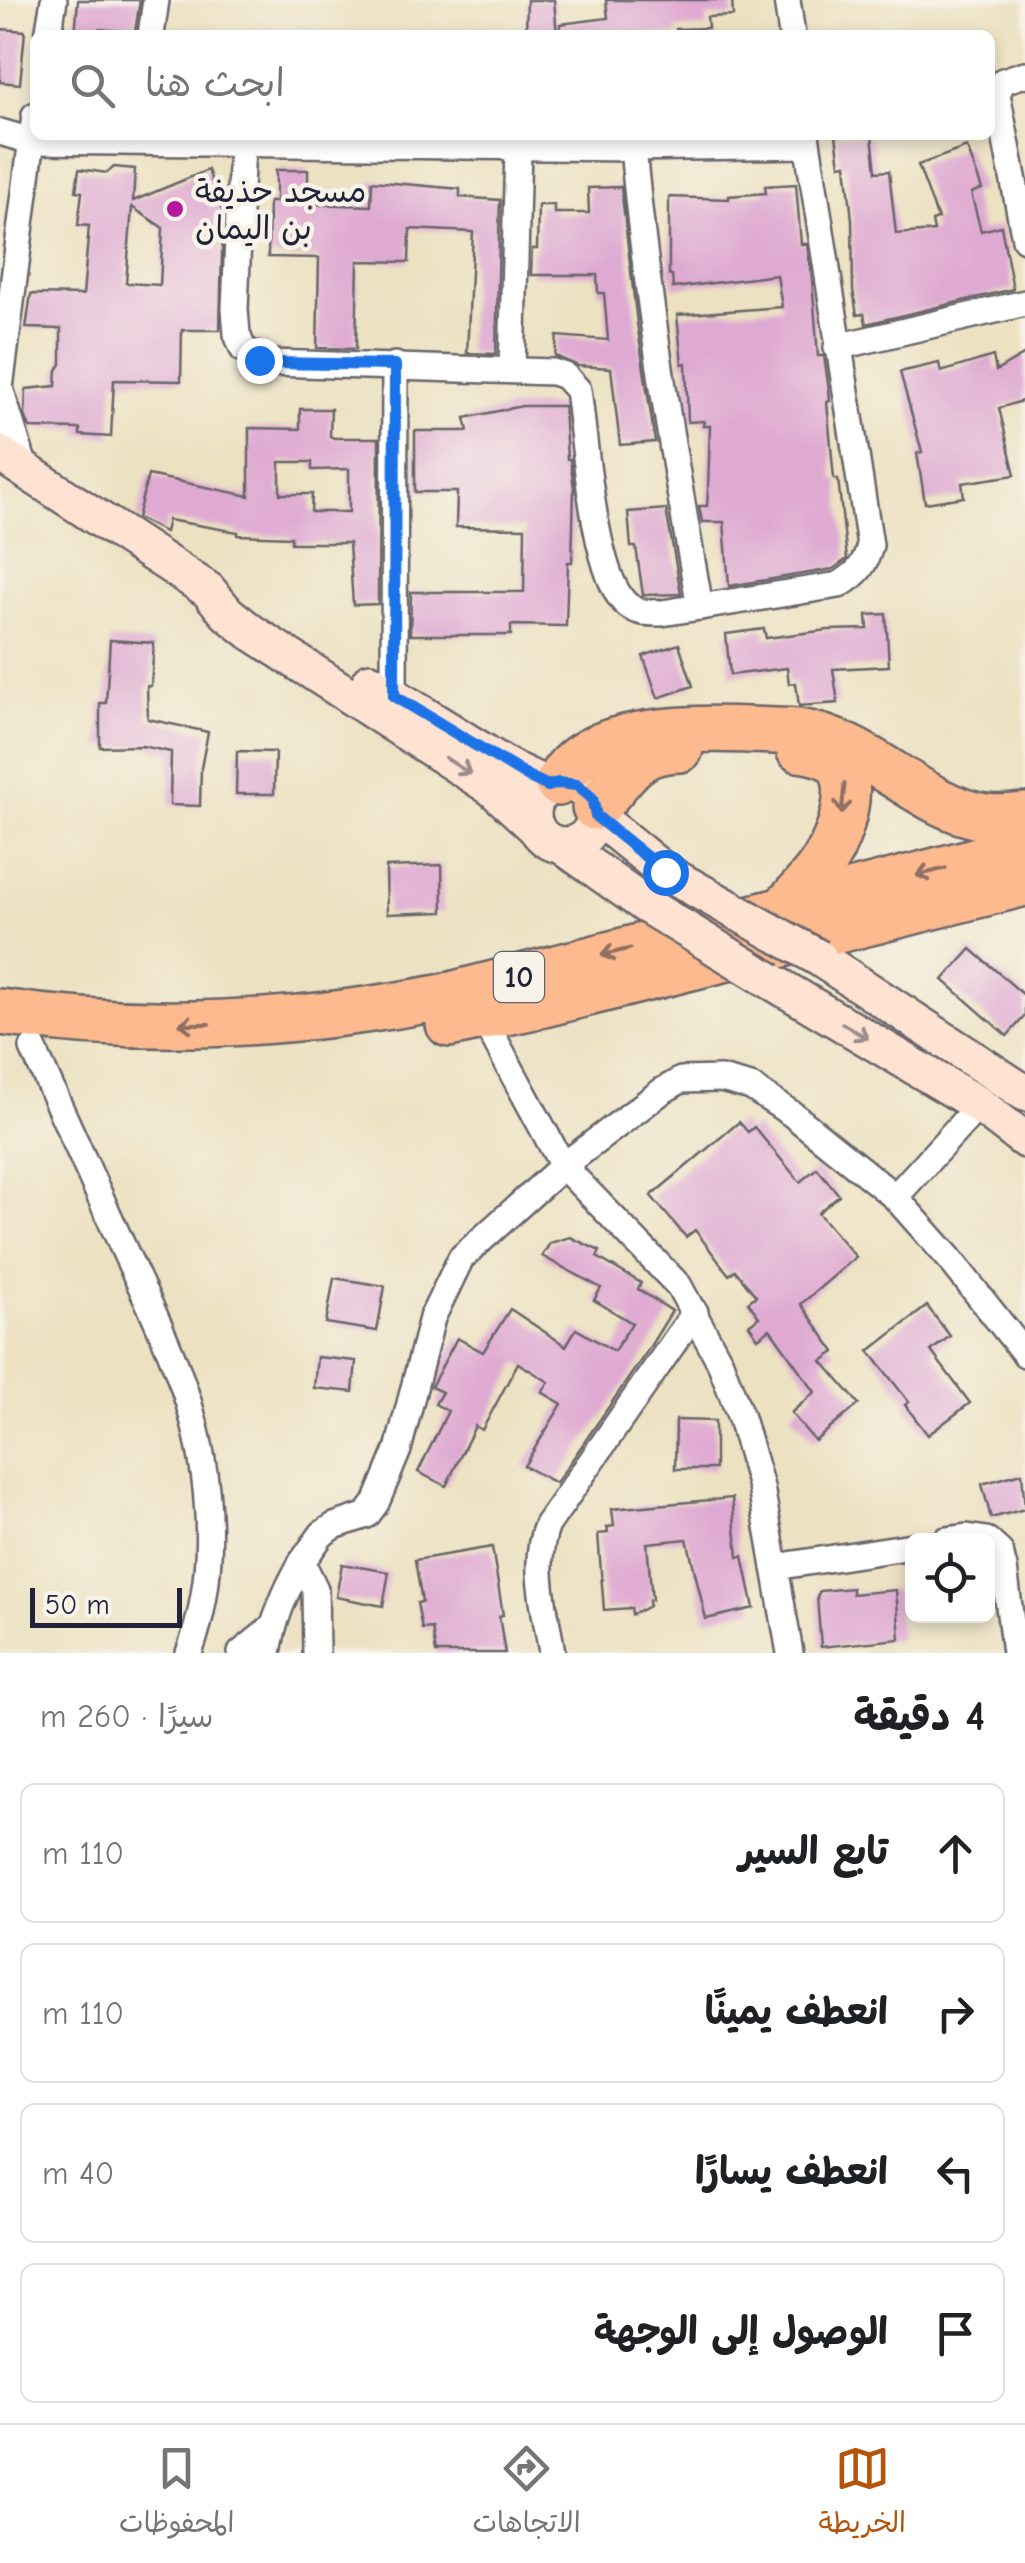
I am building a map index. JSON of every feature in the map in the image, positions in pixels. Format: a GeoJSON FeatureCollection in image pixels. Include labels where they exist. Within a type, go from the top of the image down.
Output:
{"type":"FeatureCollection","features":[{"type":"Feature","properties":{"kind":"highway"},"geometry":{"type":"LineString","coordinates":[[553,785],[580,757],[630,736],[660,732],[798,732],[848,746],[967,812],[987,817],[1025,816]]}},
{"type":"Feature","properties":{"kind":"highway"},"geometry":{"type":"LineString","coordinates":[[596,812],[636,760],[661,750],[793,748],[833,758],[845,778],[839,829],[827,857],[784,909]]}},
{"type":"Feature","properties":{"kind":"highway","name":"10"},"geometry":{"type":"LineString","coordinates":[[0,1012],[120,1024],[302,1020],[443,997],[1025,845]]}},
{"type":"Feature","properties":{"kind":"highway","name":"10"},"geometry":{"type":"LineString","coordinates":[[16,1046],[198,1056],[304,1047],[483,1018],[1025,883]]}},
{"type":"Feature","properties":{"kind":"street"},"geometry":{"type":"LineString","coordinates":[[49,30],[54,0]]}},
{"type":"Feature","properties":{"kind":"street"},"geometry":{"type":"LineString","coordinates":[[153,30],[156,0]]}},
{"type":"Feature","properties":{"kind":"street"},"geometry":{"type":"LineString","coordinates":[[787,0],[791,30]]}},
{"type":"Feature","properties":{"kind":"street"},"geometry":{"type":"LineString","coordinates":[[1025,74],[1003,81],[997,94],[1025,239]]}},
{"type":"Feature","properties":{"kind":"street"},"geometry":{"type":"LineString","coordinates":[[0,132],[31,141],[633,148],[806,140],[870,545],[866,561],[856,575],[839,585],[700,607],[641,612],[628,607],[608,574],[598,532],[578,390],[572,382],[553,372],[271,363],[243,349],[235,309],[242,144]]}},
{"type":"Feature","properties":{"kind":"street"},"geometry":{"type":"LineString","coordinates":[[31,141],[0,388],[12,461],[208,590],[236,598],[508,767],[553,785],[577,785],[586,790],[596,812],[665,872],[819,958],[1025,1093]]}},
{"type":"Feature","properties":{"kind":"street"},"geometry":{"type":"LineString","coordinates":[[512,370],[518,146]]}},
{"type":"Feature","properties":{"kind":"street"},"geometry":{"type":"LineString","coordinates":[[633,148],[658,370],[700,607]]}},
{"type":"Feature","properties":{"kind":"street"},"geometry":{"type":"LineString","coordinates":[[836,347],[1025,303]]}},
{"type":"Feature","properties":{"kind":"street"},"geometry":{"type":"LineString","coordinates":[[394,696],[395,365]]}},
{"type":"Feature","properties":{"kind":"street"},"geometry":{"type":"LineString","coordinates":[[208,590],[226,613],[251,632],[492,788],[550,837],[644,904],[978,1105],[1025,1140]]}},
{"type":"Feature","properties":{"kind":"street"},"geometry":{"type":"LineString","coordinates":[[553,785],[536,801],[534,820],[550,837],[580,841],[594,826],[596,812]]}},
{"type":"Feature","properties":{"kind":"street"},"geometry":{"type":"LineString","coordinates":[[483,1018],[564,1166],[658,1263],[695,1312],[720,1362],[761,1487],[790,1653]]}},
{"type":"Feature","properties":{"kind":"street"},"geometry":{"type":"LineString","coordinates":[[16,1046],[178,1369],[198,1434],[207,1501],[206,1570],[189,1653]]}},
{"type":"Feature","properties":{"kind":"street"},"geometry":{"type":"LineString","coordinates":[[241,1653],[270,1641],[289,1584],[322,1534],[367,1515],[376,1504],[398,1450],[432,1318],[461,1258],[564,1166],[638,1108],[682,1080],[721,1079],[751,1087],[792,1114],[895,1197],[1025,1354]]}},
{"type":"Feature","properties":{"kind":"street"},"geometry":{"type":"LineString","coordinates":[[895,1197],[978,1105]]}},
{"type":"Feature","properties":{"kind":"street"},"geometry":{"type":"LineString","coordinates":[[552,1653],[540,1566],[547,1525],[695,1312]]}},
{"type":"Feature","properties":{"kind":"street"},"geometry":{"type":"LineString","coordinates":[[776,1567],[905,1547]]}},
{"type":"Feature","properties":{"kind":"street"},"geometry":{"type":"LineString","coordinates":[[995,1548],[1004,1568],[1015,1653]]}},
{"type":"Feature","properties":{"kind":"street"},"geometry":{"type":"LineString","coordinates":[[302,1562],[316,1588],[316,1653]]}},
{"type":"Feature","properties":{"kind":"building"},"geometry":{"type":"Polygon","coordinates":[[[78,0],[140,0],[135,30],[75,30],[78,0]]]}},
{"type":"Feature","properties":{"kind":"building"},"geometry":{"type":"Polygon","coordinates":[[[527,0],[554,0],[557,30],[526,30],[527,0]]]}},
{"type":"Feature","properties":{"kind":"building"},"geometry":{"type":"Polygon","coordinates":[[[606,0],[732,0],[733,16],[707,17],[708,28],[560,30],[560,24],[608,18],[606,0]]]}},
{"type":"Feature","properties":{"kind":"building"},"geometry":{"type":"Polygon","coordinates":[[[0,29],[25,31],[20,84],[0,82],[0,29]]]}},
{"type":"Feature","properties":{"kind":"building"},"geometry":{"type":"Polygon","coordinates":[[[837,140],[873,140],[876,172],[889,171],[896,234],[934,231],[932,221],[938,219],[918,165],[967,147],[982,189],[971,193],[981,231],[1001,226],[1013,289],[866,324],[864,314],[857,315],[846,164],[840,165],[837,140]]]}},
{"type":"Feature","properties":{"kind":"building"},"geometry":{"type":"Polygon","coordinates":[[[114,167],[135,169],[133,201],[208,170],[223,213],[220,330],[182,330],[181,381],[114,380],[111,437],[80,435],[80,429],[30,428],[25,415],[26,389],[56,386],[61,364],[61,329],[26,328],[31,294],[83,295],[89,226],[78,225],[82,192],[76,191],[79,169],[107,173],[114,167]],[[132,207],[126,283],[160,285],[163,228],[132,207]]]}},
{"type":"Feature","properties":{"kind":"building"},"geometry":{"type":"Polygon","coordinates":[[[276,170],[308,170],[308,204],[371,206],[372,181],[460,189],[460,197],[500,200],[496,354],[467,353],[473,232],[410,229],[409,262],[358,261],[356,349],[317,348],[319,258],[268,257],[269,202],[276,202],[276,170]]]}},
{"type":"Feature","properties":{"kind":"building"},"geometry":{"type":"Polygon","coordinates":[[[796,184],[801,244],[807,244],[812,279],[818,356],[824,356],[829,390],[834,479],[838,479],[847,559],[833,569],[729,586],[724,522],[702,522],[699,506],[707,506],[710,426],[703,426],[704,421],[688,422],[686,363],[682,364],[677,315],[782,307],[777,275],[673,288],[669,275],[669,197],[729,199],[766,193],[765,186],[796,184]]]}},
{"type":"Feature","properties":{"kind":"building"},"geometry":{"type":"Polygon","coordinates":[[[621,187],[655,442],[620,445],[611,368],[578,366],[555,356],[557,336],[608,340],[604,293],[598,293],[597,275],[531,275],[532,249],[537,249],[538,205],[554,205],[554,213],[589,213],[588,188],[621,187]]]}},
{"type":"Feature","properties":{"kind":"building"},"geometry":{"type":"Polygon","coordinates":[[[1025,354],[1025,400],[999,408],[1015,475],[962,483],[964,497],[925,503],[917,453],[922,452],[900,372],[939,363],[941,372],[993,356],[996,371],[1025,354]]]}},
{"type":"Feature","properties":{"kind":"building"},"geometry":{"type":"Polygon","coordinates":[[[522,406],[564,406],[567,459],[574,488],[566,626],[511,625],[511,635],[410,635],[411,592],[524,592],[525,528],[456,527],[457,492],[415,492],[415,431],[468,431],[465,418],[522,406]]]}},
{"type":"Feature","properties":{"kind":"building"},"geometry":{"type":"Polygon","coordinates":[[[300,409],[331,409],[330,436],[379,438],[378,604],[353,605],[349,543],[291,543],[291,537],[238,535],[168,520],[165,532],[137,518],[148,475],[249,496],[249,428],[300,429],[300,409]],[[280,462],[280,494],[312,494],[311,512],[349,512],[349,469],[312,470],[312,462],[280,462]]]}},
{"type":"Feature","properties":{"kind":"building"},"geometry":{"type":"Polygon","coordinates":[[[666,509],[681,594],[643,595],[636,547],[631,547],[628,512],[666,509]]]}},
{"type":"Feature","properties":{"kind":"building"},"geometry":{"type":"Polygon","coordinates":[[[886,614],[889,666],[833,669],[838,703],[799,706],[796,683],[789,684],[787,668],[730,675],[726,634],[764,629],[766,638],[868,629],[867,615],[886,614]]]}},
{"type":"Feature","properties":{"kind":"building"},"geometry":{"type":"Polygon","coordinates":[[[110,640],[154,643],[151,686],[147,686],[148,719],[208,732],[201,768],[200,806],[170,805],[171,752],[142,746],[100,747],[100,703],[106,703],[110,640]]]}},
{"type":"Feature","properties":{"kind":"building"},"geometry":{"type":"Polygon","coordinates":[[[679,644],[693,686],[658,698],[643,656],[679,644]]]}},
{"type":"Feature","properties":{"kind":"building"},"geometry":{"type":"Polygon","coordinates":[[[237,751],[275,752],[274,794],[236,794],[237,751]]]}},
{"type":"Feature","properties":{"kind":"building"},"geometry":{"type":"Polygon","coordinates":[[[442,865],[443,912],[387,914],[386,867],[442,865]]]}},
{"type":"Feature","properties":{"kind":"building"},"geometry":{"type":"Polygon","coordinates":[[[971,949],[1025,996],[1025,1016],[1007,1036],[943,980],[971,949]]]}},
{"type":"Feature","properties":{"kind":"building"},"geometry":{"type":"Polygon","coordinates":[[[739,1122],[748,1132],[754,1127],[800,1182],[817,1168],[839,1195],[818,1213],[856,1257],[801,1304],[835,1352],[822,1361],[859,1404],[815,1441],[791,1413],[815,1392],[770,1329],[758,1338],[749,1325],[759,1317],[748,1302],[756,1296],[735,1270],[729,1275],[695,1230],[686,1237],[651,1196],[739,1122]]]}},
{"type":"Feature","properties":{"kind":"building"},"geometry":{"type":"Polygon","coordinates":[[[570,1237],[600,1251],[597,1257],[641,1283],[638,1289],[672,1311],[646,1353],[556,1483],[524,1466],[562,1404],[542,1392],[549,1382],[518,1363],[482,1430],[475,1426],[446,1486],[418,1472],[448,1411],[435,1404],[442,1392],[431,1387],[457,1338],[483,1352],[510,1309],[566,1346],[576,1329],[614,1351],[632,1323],[594,1300],[601,1288],[542,1256],[550,1243],[570,1237]]]}},
{"type":"Feature","properties":{"kind":"building"},"geometry":{"type":"Polygon","coordinates":[[[334,1278],[385,1286],[377,1331],[326,1323],[334,1278]]]}},
{"type":"Feature","properties":{"kind":"building"},"geometry":{"type":"Polygon","coordinates":[[[927,1306],[950,1336],[931,1351],[970,1403],[928,1435],[905,1405],[909,1402],[869,1351],[927,1306]]]}},
{"type":"Feature","properties":{"kind":"building"},"geometry":{"type":"Polygon","coordinates":[[[317,1357],[356,1361],[353,1392],[314,1388],[317,1357]]]}},
{"type":"Feature","properties":{"kind":"building"},"geometry":{"type":"Polygon","coordinates":[[[676,1420],[715,1421],[715,1469],[675,1469],[676,1420]]]}},
{"type":"Feature","properties":{"kind":"building"},"geometry":{"type":"Polygon","coordinates":[[[1022,1473],[1025,1509],[991,1518],[982,1484],[1022,1473]]]}},
{"type":"Feature","properties":{"kind":"building"},"geometry":{"type":"Polygon","coordinates":[[[732,1498],[738,1557],[743,1556],[754,1608],[706,1619],[687,1539],[647,1543],[652,1600],[649,1606],[632,1615],[631,1608],[604,1610],[598,1534],[608,1533],[607,1527],[614,1526],[612,1509],[732,1498]]]}},
{"type":"Feature","properties":{"kind":"building"},"geometry":{"type":"Polygon","coordinates":[[[492,1547],[505,1653],[436,1653],[432,1628],[422,1629],[415,1560],[492,1547]]]}},
{"type":"Feature","properties":{"kind":"building"},"geometry":{"type":"Polygon","coordinates":[[[342,1564],[389,1572],[383,1606],[336,1597],[342,1564]]]}},
{"type":"Feature","properties":{"kind":"building"},"geometry":{"type":"Polygon","coordinates":[[[852,1588],[852,1594],[896,1590],[900,1639],[821,1647],[817,1597],[820,1591],[852,1588]]]}},
{"type":"Feature","properties":{"kind":"place","name":"مسجد حذيفة بن اليمان"},"geometry":{"type":"Point","coordinates":[175,209]}},
{"type":"Feature","properties":{"kind":"route"},"geometry":{"type":"LineString","coordinates":[[259,360],[395,365],[394,696],[508,767],[548,786],[568,782],[586,790],[596,816],[665,872]]}}]}
